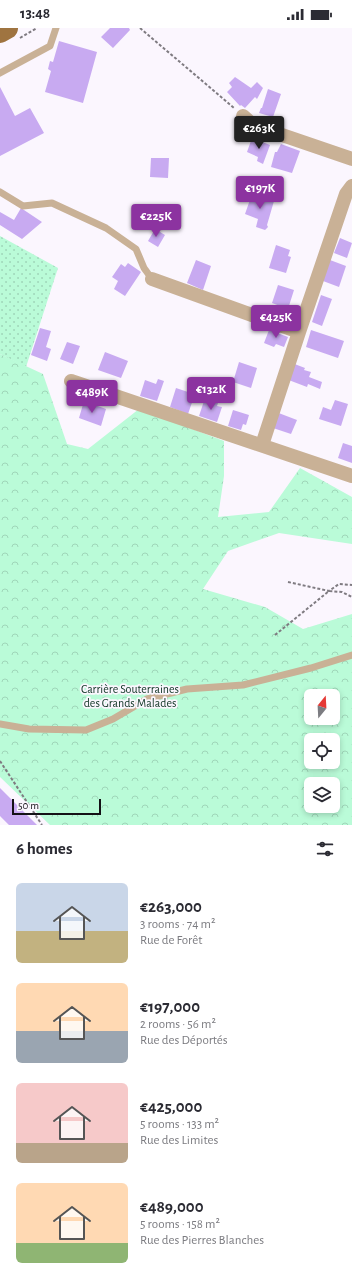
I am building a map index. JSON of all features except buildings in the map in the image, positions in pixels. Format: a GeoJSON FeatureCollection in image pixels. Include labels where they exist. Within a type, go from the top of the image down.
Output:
{"type":"FeatureCollection","features":[{"type":"Feature","properties":{"kind":"main road"},"geometry":{"type":"LineString","coordinates":[[0,32],[7,28]]}},
{"type":"Feature","properties":{"kind":"street"},"geometry":{"type":"LineString","coordinates":[[243,116],[253,125],[352,159]]}},
{"type":"Feature","properties":{"kind":"street"},"geometry":{"type":"LineString","coordinates":[[262,445],[346,194],[352,186]]}},
{"type":"Feature","properties":{"kind":"street"},"geometry":{"type":"LineString","coordinates":[[152,279],[299,332]]}},
{"type":"Feature","properties":{"kind":"street"},"geometry":{"type":"LineString","coordinates":[[71,381],[352,476]]}},
{"type":"Feature","properties":{"kind":"lane"},"geometry":{"type":"LineString","coordinates":[[0,73],[50,46],[56,28]]}},
{"type":"Feature","properties":{"kind":"lane"},"geometry":{"type":"LineString","coordinates":[[0,192],[23,206],[52,203],[106,228],[136,249],[144,268],[152,279]]}},
{"type":"Feature","properties":{"kind":"lane"},"geometry":{"type":"LineString","coordinates":[[0,724],[29,729],[86,730],[113,719],[147,699],[187,689],[243,685],[352,656]]}},
{"type":"Feature","properties":{"kind":"path"},"geometry":{"type":"LineString","coordinates":[[140,28],[243,116]]}},
{"type":"Feature","properties":{"kind":"path"},"geometry":{"type":"LineString","coordinates":[[288,582],[329,591],[342,592],[352,597]]}},
{"type":"Feature","properties":{"kind":"path"},"geometry":{"type":"LineString","coordinates":[[275,635],[339,584],[352,585]]}},
{"type":"Feature","properties":{"kind":"path"},"geometry":{"type":"LineString","coordinates":[[0,761],[42,825]]}},
{"type":"Feature","properties":{"kind":"green space"},"geometry":{"type":"Polygon","coordinates":[[[0,236],[58,268],[26,367],[0,354],[0,236]]]}},
{"type":"Feature","properties":{"kind":"green space","name":"Carrière Souterraines des Grands Malades"},"geometry":{"type":"Polygon","coordinates":[[[0,354],[43,374],[67,444],[88,449],[139,409],[224,441],[224,476],[218,517],[269,512],[300,468],[352,497],[352,544],[279,533],[228,551],[203,589],[265,607],[303,629],[352,614],[352,825],[50,825],[0,777],[0,354]]]}}]}
